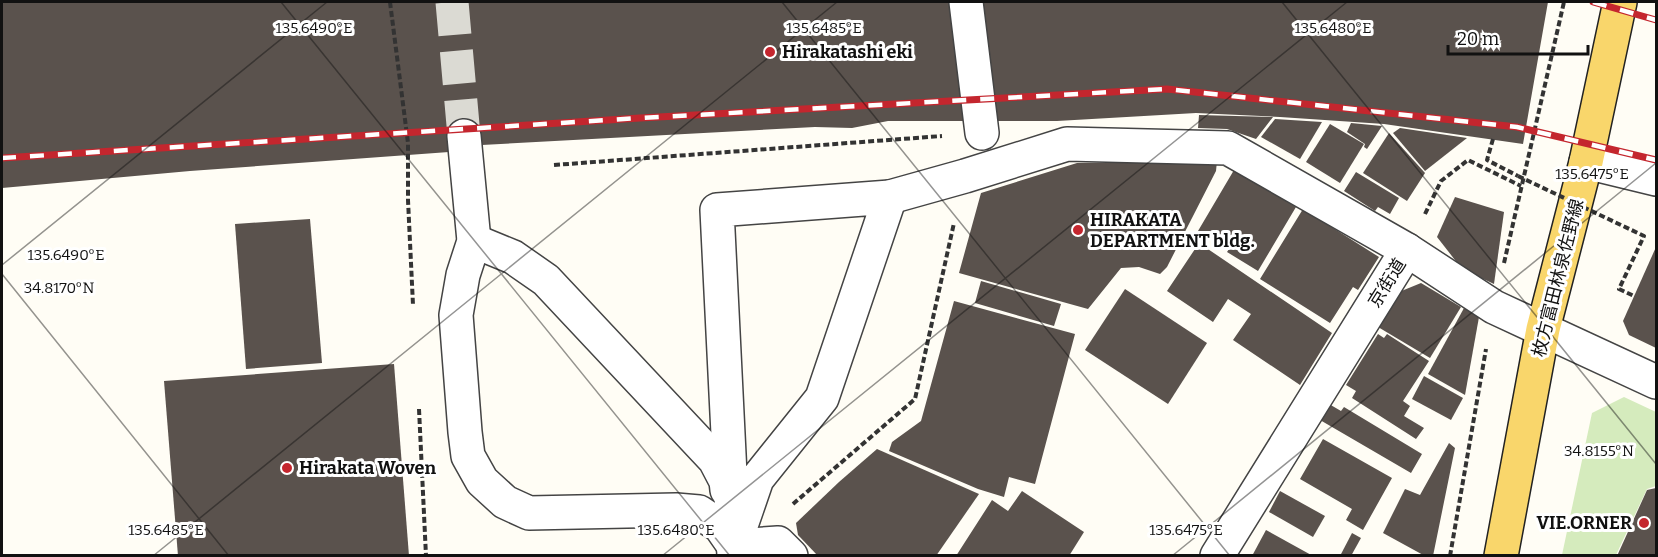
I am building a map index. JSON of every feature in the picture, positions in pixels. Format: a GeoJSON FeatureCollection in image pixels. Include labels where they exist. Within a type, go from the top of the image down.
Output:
{"type":"FeatureCollection","features":[{"type":"Feature","properties":{"kind":"main road","name":"枚方富田林泉佐野線"},"geometry":{"type":"LineString","coordinates":[[1501,555],[1543,329],[1586,162],[1620,2]]}},
{"type":"Feature","properties":{"kind":"street"},"geometry":{"type":"LineString","coordinates":[[966,2],[982,133]]}},
{"type":"Feature","properties":{"kind":"street"},"geometry":{"type":"LineString","coordinates":[[464,136],[474,241],[463,275],[456,315],[468,456],[482,482],[505,502],[529,513],[676,510],[699,512],[720,526],[734,550]]}},
{"type":"Feature","properties":{"kind":"street"},"geometry":{"type":"LineString","coordinates":[[734,550],[717,210],[890,197],[1067,144],[1228,148],[1407,250]]}},
{"type":"Feature","properties":{"kind":"street"},"geometry":{"type":"LineString","coordinates":[[1586,162],[1656,179]]}},
{"type":"Feature","properties":{"kind":"street"},"geometry":{"type":"LineString","coordinates":[[734,550],[757,478],[822,398],[890,197]]}},
{"type":"Feature","properties":{"kind":"street"},"geometry":{"type":"LineString","coordinates":[[474,241],[513,257],[546,280],[715,460],[726,481],[734,550]]}},
{"type":"Feature","properties":{"kind":"street","name":"京街道"},"geometry":{"type":"LineString","coordinates":[[1217,555],[1407,250],[1494,308],[1656,382]]}},
{"type":"Feature","properties":{"kind":"street"},"geometry":{"type":"LineString","coordinates":[[734,550],[784,549]]}},
{"type":"Feature","properties":{"kind":"path"},"geometry":{"type":"LineString","coordinates":[[390,2],[408,143],[408,174]]}},
{"type":"Feature","properties":{"kind":"path"},"geometry":{"type":"LineString","coordinates":[[1450,555],[1494,308],[1564,2]]}},
{"type":"Feature","properties":{"kind":"path"},"geometry":{"type":"LineString","coordinates":[[554,165],[982,133]]}},
{"type":"Feature","properties":{"kind":"path"},"geometry":{"type":"LineString","coordinates":[[1492,139],[1487,160],[1644,236],[1619,289],[1634,296]]}},
{"type":"Feature","properties":{"kind":"path"},"geometry":{"type":"LineString","coordinates":[[1407,250],[1441,181],[1468,160],[1521,186]]}},
{"type":"Feature","properties":{"kind":"path"},"geometry":{"type":"LineString","coordinates":[[784,549],[779,520],[785,511],[915,399],[964,176]]}},
{"type":"Feature","properties":{"kind":"green space"},"geometry":{"type":"Polygon","coordinates":[[[1624,397],[1656,412],[1656,486],[1647,489],[1616,555],[1562,555],[1592,413],[1624,397]]]}},
{"type":"Feature","properties":{"kind":"building","name":"Hirakatashi eki"},"geometry":{"type":"Polygon","coordinates":[[[2,2],[1548,2],[1523,144],[1384,124],[1196,113],[1057,121],[888,121],[852,128],[815,127],[463,146],[449,152],[190,171],[2,188],[2,2]]]}},
{"type":"Feature","properties":{"kind":"building"},"geometry":{"type":"Polygon","coordinates":[[[1199,115],[1273,117],[1256,139],[1227,129],[1198,128],[1199,115]]]}},
{"type":"Feature","properties":{"kind":"building"},"geometry":{"type":"Polygon","coordinates":[[[1275,119],[1322,122],[1300,159],[1261,137],[1275,119]]]}},
{"type":"Feature","properties":{"kind":"building"},"geometry":{"type":"Polygon","coordinates":[[[1351,123],[1382,126],[1367,149],[1364,147],[1365,144],[1347,132],[1351,123]]]}},
{"type":"Feature","properties":{"kind":"building"},"geometry":{"type":"Polygon","coordinates":[[[1330,124],[1364,144],[1340,183],[1306,162],[1330,124]]]}},
{"type":"Feature","properties":{"kind":"building"},"geometry":{"type":"Polygon","coordinates":[[[1400,128],[1467,138],[1425,171],[1393,133],[1400,128]]]}},
{"type":"Feature","properties":{"kind":"building"},"geometry":{"type":"Polygon","coordinates":[[[1389,133],[1425,173],[1407,201],[1363,173],[1389,133]]]}},
{"type":"Feature","properties":{"kind":"building","name":"HIRAKATA DEPARTMENT bldg."},"geometry":{"type":"Polygon","coordinates":[[[1217,161],[1216,171],[1167,267],[1160,274],[1139,267],[1121,268],[1088,309],[959,273],[981,193],[1077,163],[1217,161]]]}},
{"type":"Feature","properties":{"kind":"building"},"geometry":{"type":"Polygon","coordinates":[[[1234,170],[1296,207],[1258,271],[1227,252],[1229,249],[1198,231],[1234,170]]]}},
{"type":"Feature","properties":{"kind":"building"},"geometry":{"type":"Polygon","coordinates":[[[1356,172],[1399,198],[1390,214],[1378,207],[1375,211],[1344,191],[1356,172]]]}},
{"type":"Feature","properties":{"kind":"building"},"geometry":{"type":"Polygon","coordinates":[[[1455,197],[1504,212],[1494,284],[1462,269],[1437,237],[1455,197]]]}},
{"type":"Feature","properties":{"kind":"building"},"geometry":{"type":"Polygon","coordinates":[[[1303,209],[1379,257],[1358,290],[1353,287],[1330,323],[1260,279],[1303,209]]]}},
{"type":"Feature","properties":{"kind":"building"},"geometry":{"type":"Polygon","coordinates":[[[310,219],[322,363],[246,369],[235,224],[310,219]]]}},
{"type":"Feature","properties":{"kind":"building"},"geometry":{"type":"Polygon","coordinates":[[[1199,243],[1332,333],[1300,385],[1233,340],[1251,314],[1228,299],[1213,322],[1167,291],[1199,243]]]}},
{"type":"Feature","properties":{"kind":"building"},"geometry":{"type":"Polygon","coordinates":[[[1656,247],[1656,348],[1629,335],[1623,321],[1656,247]]]}},
{"type":"Feature","properties":{"kind":"building"},"geometry":{"type":"Polygon","coordinates":[[[981,281],[1061,304],[1054,326],[975,303],[981,281]]]}},
{"type":"Feature","properties":{"kind":"building"},"geometry":{"type":"Polygon","coordinates":[[[1421,283],[1461,307],[1430,358],[1378,327],[1399,292],[1421,283]]]}},
{"type":"Feature","properties":{"kind":"building"},"geometry":{"type":"Polygon","coordinates":[[[1125,289],[1207,343],[1168,404],[1085,350],[1125,289]]]}},
{"type":"Feature","properties":{"kind":"building"},"geometry":{"type":"Polygon","coordinates":[[[954,301],[1075,334],[1035,484],[1009,477],[1004,497],[978,489],[889,451],[892,442],[921,421],[954,301]]]}},
{"type":"Feature","properties":{"kind":"building"},"geometry":{"type":"Polygon","coordinates":[[[1464,308],[1479,317],[1465,395],[1428,374],[1464,308]]]}},
{"type":"Feature","properties":{"kind":"building"},"geometry":{"type":"Polygon","coordinates":[[[1378,334],[1384,338],[1387,334],[1429,361],[1403,401],[1410,406],[1404,416],[1424,428],[1416,439],[1352,398],[1356,391],[1346,385],[1378,334]]]}},
{"type":"Feature","properties":{"kind":"building","name":"Hirakata Woven"},"geometry":{"type":"Polygon","coordinates":[[[394,364],[409,556],[178,556],[164,381],[394,364]]]}},
{"type":"Feature","properties":{"kind":"building"},"geometry":{"type":"Polygon","coordinates":[[[1424,376],[1463,398],[1451,420],[1412,399],[1424,376]]]}},
{"type":"Feature","properties":{"kind":"building"},"geometry":{"type":"Polygon","coordinates":[[[1329,404],[1341,411],[1344,407],[1422,454],[1411,473],[1320,420],[1329,404]]]}},
{"type":"Feature","properties":{"kind":"building"},"geometry":{"type":"Polygon","coordinates":[[[1323,439],[1392,478],[1363,530],[1346,520],[1352,509],[1300,479],[1323,439]]]}},
{"type":"Feature","properties":{"kind":"building"},"geometry":{"type":"Polygon","coordinates":[[[1449,443],[1455,448],[1433,556],[1425,556],[1383,533],[1405,489],[1420,495],[1449,443]]]}},
{"type":"Feature","properties":{"kind":"building"},"geometry":{"type":"Polygon","coordinates":[[[877,449],[979,494],[936,556],[818,556],[798,535],[796,523],[877,449]]]}},
{"type":"Feature","properties":{"kind":"building","name":"VIE.ORNER"},"geometry":{"type":"Polygon","coordinates":[[[1656,488],[1656,556],[1617,556],[1647,490],[1656,488]]]}},
{"type":"Feature","properties":{"kind":"building"},"geometry":{"type":"Polygon","coordinates":[[[1022,491],[1084,532],[1069,556],[956,556],[992,500],[1008,511],[1022,491]]]}},
{"type":"Feature","properties":{"kind":"building"},"geometry":{"type":"Polygon","coordinates":[[[1280,491],[1325,516],[1313,537],[1269,512],[1280,491]]]}},
{"type":"Feature","properties":{"kind":"building"},"geometry":{"type":"Polygon","coordinates":[[[1266,530],[1313,556],[1252,556],[1266,530]]]}},
{"type":"Feature","properties":{"kind":"building"},"geometry":{"type":"Polygon","coordinates":[[[1352,533],[1361,538],[1351,556],[1340,556],[1352,533]]]}},
{"type":"Feature","properties":{"kind":"tunnel"},"geometry":{"type":"LineString","coordinates":[[452,2],[464,136]]}},
{"type":"Feature","properties":{"kind":"railway"},"geometry":{"type":"LineString","coordinates":[[1593,2],[1656,20]]}},
{"type":"Feature","properties":{"kind":"railway"},"geometry":{"type":"LineString","coordinates":[[2,158],[640,118],[1167,89],[1517,127],[1656,160]]}},
{"type":"Feature","properties":{"kind":"place","name":"Hirakatashi eki"},"geometry":{"type":"Point","coordinates":[770,52]}},
{"type":"Feature","properties":{"kind":"place","name":"HIRAKATA DEPARTMENT bldg."},"geometry":{"type":"Point","coordinates":[1078,230]}},
{"type":"Feature","properties":{"kind":"place","name":"Hirakata Woven"},"geometry":{"type":"Point","coordinates":[287,468]}},
{"type":"Feature","properties":{"kind":"place","name":"VIE.ORNER"},"geometry":{"type":"Point","coordinates":[1644,523]}}]}
